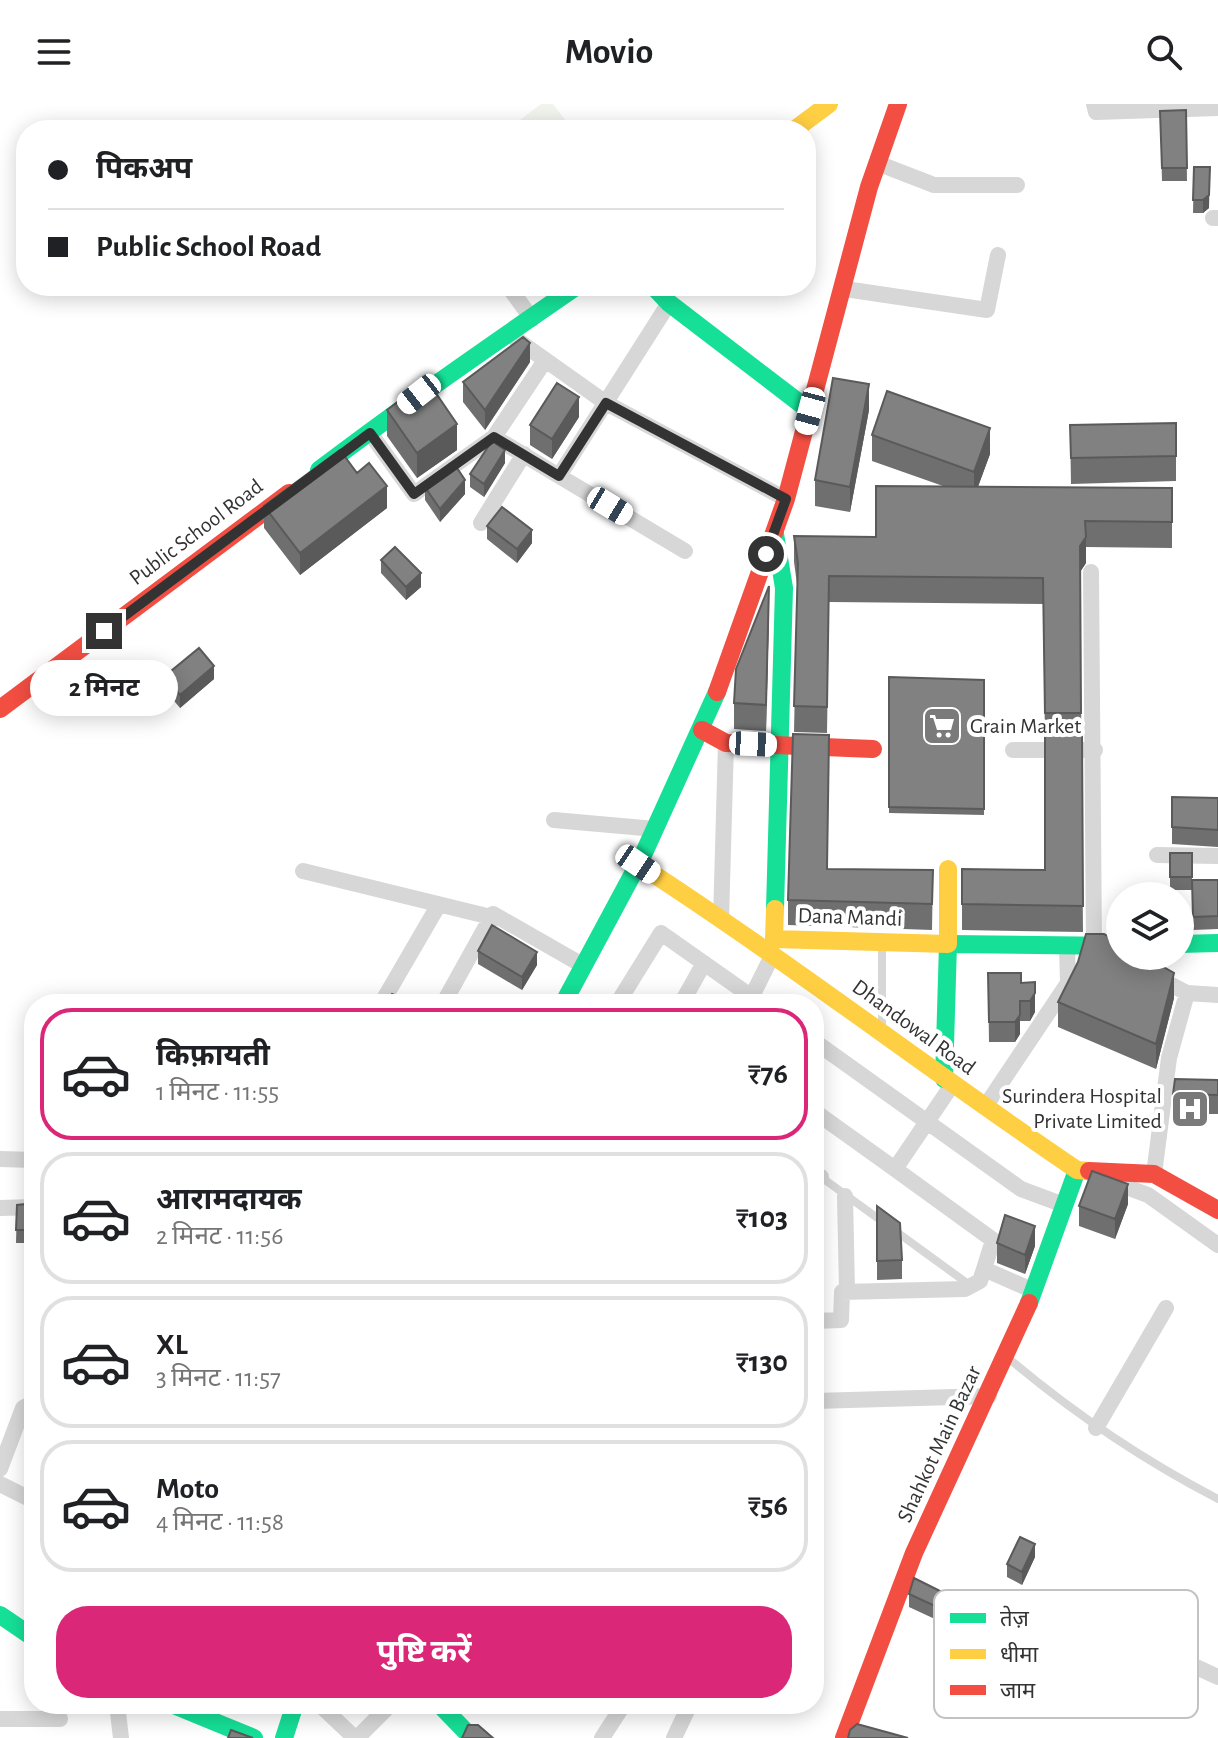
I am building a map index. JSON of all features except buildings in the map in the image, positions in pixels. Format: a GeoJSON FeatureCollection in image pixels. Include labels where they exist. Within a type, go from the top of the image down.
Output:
{"type":"FeatureCollection","features":[{"type":"Feature","properties":{"kind":"street"},"geometry":{"type":"LineString","coordinates":[[807,120],[829,104]]}},
{"type":"Feature","properties":{"kind":"street"},"geometry":{"type":"LineString","coordinates":[[569,994],[638,864],[702,730],[786,499],[877,163],[898,104]]}},
{"type":"Feature","properties":{"kind":"street"},"geometry":{"type":"LineString","coordinates":[[1094,104],[1096,112],[1218,108]]}},
{"type":"Feature","properties":{"kind":"street"},"geometry":{"type":"LineString","coordinates":[[877,163],[934,185],[1017,185]]}},
{"type":"Feature","properties":{"kind":"street"},"geometry":{"type":"LineString","coordinates":[[845,289],[987,310],[998,255]]}},
{"type":"Feature","properties":{"kind":"street"},"geometry":{"type":"LineString","coordinates":[[515,296],[532,319]]}},
{"type":"Feature","properties":{"kind":"street","name":"Public School Road"},"geometry":{"type":"LineString","coordinates":[[0,709],[419,394],[511,335],[520,322],[532,319],[563,296]]}},
{"type":"Feature","properties":{"kind":"street"},"geometry":{"type":"LineString","coordinates":[[662,296],[810,411]]}},
{"type":"Feature","properties":{"kind":"street"},"geometry":{"type":"LineString","coordinates":[[559,476],[669,303]]}},
{"type":"Feature","properties":{"kind":"street"},"geometry":{"type":"LineString","coordinates":[[511,335],[544,362],[606,403],[786,499]]}},
{"type":"Feature","properties":{"kind":"street"},"geometry":{"type":"LineString","coordinates":[[370,433],[414,494],[494,437],[544,362]]}},
{"type":"Feature","properties":{"kind":"street"},"geometry":{"type":"LineString","coordinates":[[494,437],[685,551]]}},
{"type":"Feature","properties":{"kind":"street"},"geometry":{"type":"LineString","coordinates":[[481,523],[524,454]]}},
{"type":"Feature","properties":{"kind":"street","name":"Dana Mandi"},"geometry":{"type":"LineString","coordinates":[[774,530],[784,588],[773,946],[882,942],[948,944]]}},
{"type":"Feature","properties":{"kind":"street"},"geometry":{"type":"LineString","coordinates":[[1091,572],[1095,750],[1109,882]]}},
{"type":"Feature","properties":{"kind":"street"},"geometry":{"type":"LineString","coordinates":[[702,730],[726,743],[873,749]]}},
{"type":"Feature","properties":{"kind":"street"},"geometry":{"type":"LineString","coordinates":[[721,920],[726,743]]}},
{"type":"Feature","properties":{"kind":"street"},"geometry":{"type":"LineString","coordinates":[[1013,750],[1095,750]]}},
{"type":"Feature","properties":{"kind":"street"},"geometry":{"type":"LineString","coordinates":[[554,820],[655,829]]}},
{"type":"Feature","properties":{"kind":"street"},"geometry":{"type":"LineString","coordinates":[[1157,855],[1218,856]]}},
{"type":"Feature","properties":{"kind":"street"},"geometry":{"type":"LineString","coordinates":[[638,864],[721,920],[773,946],[757,994]]}},
{"type":"Feature","properties":{"kind":"street"},"geometry":{"type":"LineString","coordinates":[[895,1169],[927,1122],[948,1082],[948,869]]}},
{"type":"Feature","properties":{"kind":"street"},"geometry":{"type":"LineString","coordinates":[[303,871],[438,906],[491,917],[493,914],[584,966]]}},
{"type":"Feature","properties":{"kind":"street"},"geometry":{"type":"LineString","coordinates":[[387,994],[438,906]]}},
{"type":"Feature","properties":{"kind":"street"},"geometry":{"type":"LineString","coordinates":[[449,994],[491,917]]}},
{"type":"Feature","properties":{"kind":"street"},"geometry":{"type":"LineString","coordinates":[[623,994],[661,933],[744,994]]}},
{"type":"Feature","properties":{"kind":"street"},"geometry":{"type":"LineString","coordinates":[[1194,944],[1218,943]]}},
{"type":"Feature","properties":{"kind":"street"},"geometry":{"type":"LineString","coordinates":[[948,944],[1067,947],[1106,952]]}},
{"type":"Feature","properties":{"kind":"street","name":"Dhandowal Road"},"geometry":{"type":"LineString","coordinates":[[773,946],[948,1082],[1077,1170]]}},
{"type":"Feature","properties":{"kind":"street"},"geometry":{"type":"LineString","coordinates":[[985,1107],[1068,983],[1067,947]]}},
{"type":"Feature","properties":{"kind":"street"},"geometry":{"type":"LineString","coordinates":[[687,994],[704,963]]}},
{"type":"Feature","properties":{"kind":"street"},"geometry":{"type":"LineString","coordinates":[[1146,970],[1187,993],[1218,995]]}},
{"type":"Feature","properties":{"kind":"street"},"geometry":{"type":"LineString","coordinates":[[1154,1174],[1169,1058],[1187,993]]}},
{"type":"Feature","properties":{"kind":"street"},"geometry":{"type":"LineString","coordinates":[[824,1048],[1021,1189],[1064,1205]]}},
{"type":"Feature","properties":{"kind":"street"},"geometry":{"type":"LineString","coordinates":[[824,1118],[993,1240],[980,1281],[965,1289],[842,1292],[841,1320],[824,1321]]}},
{"type":"Feature","properties":{"kind":"street"},"geometry":{"type":"LineString","coordinates":[[0,1159],[24,1160]]}},
{"type":"Feature","properties":{"kind":"street"},"geometry":{"type":"LineString","coordinates":[[1077,1170],[1154,1174],[1218,1210]]}},
{"type":"Feature","properties":{"kind":"street"},"geometry":{"type":"LineString","coordinates":[[1077,1170],[1148,1195],[1218,1245]]}},
{"type":"Feature","properties":{"kind":"street","name":"Shahkot Main Bazar"},"geometry":{"type":"LineString","coordinates":[[850,1734],[914,1553],[989,1396],[1034,1291],[1077,1170]]}},
{"type":"Feature","properties":{"kind":"street"},"geometry":{"type":"LineString","coordinates":[[845,1196],[847,1291]]}},
{"type":"Feature","properties":{"kind":"street"},"geometry":{"type":"LineString","coordinates":[[0,1208],[24,1207]]}},
{"type":"Feature","properties":{"kind":"street"},"geometry":{"type":"LineString","coordinates":[[984,1269],[1034,1291]]}},
{"type":"Feature","properties":{"kind":"street"},"geometry":{"type":"LineString","coordinates":[[1096,1428],[1166,1308]]}},
{"type":"Feature","properties":{"kind":"street"},"geometry":{"type":"LineString","coordinates":[[824,1401],[989,1396]]}},
{"type":"Feature","properties":{"kind":"street"},"geometry":{"type":"LineString","coordinates":[[0,1469],[24,1407]]}},
{"type":"Feature","properties":{"kind":"street"},"geometry":{"type":"LineString","coordinates":[[0,1484],[24,1496]]}},
{"type":"Feature","properties":{"kind":"street"},"geometry":{"type":"LineString","coordinates":[[0,1615],[24,1631]]}},
{"type":"Feature","properties":{"kind":"street"},"geometry":{"type":"LineString","coordinates":[[1198,1668],[1218,1677]]}},
{"type":"Feature","properties":{"kind":"street"},"geometry":{"type":"LineString","coordinates":[[118,1714],[121,1738]]}},
{"type":"Feature","properties":{"kind":"street"},"geometry":{"type":"LineString","coordinates":[[195,1714],[254,1738]]}},
{"type":"Feature","properties":{"kind":"street"},"geometry":{"type":"LineString","coordinates":[[284,1738],[292,1714]]}},
{"type":"Feature","properties":{"kind":"street"},"geometry":{"type":"LineString","coordinates":[[330,1714],[356,1738],[381,1714]]}},
{"type":"Feature","properties":{"kind":"street"},"geometry":{"type":"LineString","coordinates":[[449,1714],[472,1738]]}},
{"type":"Feature","properties":{"kind":"street"},"geometry":{"type":"LineString","coordinates":[[602,1738],[618,1714]]}},
{"type":"Feature","properties":{"kind":"street"},"geometry":{"type":"LineString","coordinates":[[674,1738],[685,1714]]}},
{"type":"Feature","properties":{"kind":"street"},"geometry":{"type":"LineString","coordinates":[[0,1719],[60,1719]]}},
{"type":"Feature","properties":{"kind":"lane"},"geometry":{"type":"LineString","coordinates":[[882,942],[882,1033]]}},
{"type":"Feature","properties":{"kind":"lane"},"geometry":{"type":"LineString","coordinates":[[824,1182],[971,1286]]}},
{"type":"Feature","properties":{"kind":"lane"},"geometry":{"type":"LineString","coordinates":[[1006,1356],[1096,1428],[1153,1465],[1218,1499]]}},
{"type":"Feature","properties":{"kind":"shaded area"},"geometry":{"type":"Polygon","coordinates":[[[541,104],[553,104],[565,120],[520,120],[541,104]]]}},
{"type":"Feature","properties":{"kind":"traffic: fast"},"geometry":{"type":"LineString","coordinates":[[319,470],[563,296]]}},
{"type":"Feature","properties":{"kind":"traffic: fast"},"geometry":{"type":"LineString","coordinates":[[662,296],[810,411]]}},
{"type":"Feature","properties":{"kind":"traffic: fast"},"geometry":{"type":"LineString","coordinates":[[775,534],[784,588],[775,909]]}},
{"type":"Feature","properties":{"kind":"traffic: fast"},"geometry":{"type":"LineString","coordinates":[[568,994],[643,855],[717,692]]}},
{"type":"Feature","properties":{"kind":"traffic: fast"},"geometry":{"type":"LineString","coordinates":[[1194,944],[1218,943]]}},
{"type":"Feature","properties":{"kind":"traffic: fast"},"geometry":{"type":"LineString","coordinates":[[944,1079],[948,944],[1106,946]]}},
{"type":"Feature","properties":{"kind":"traffic: fast"},"geometry":{"type":"LineString","coordinates":[[1029,1303],[1077,1170]]}},
{"type":"Feature","properties":{"kind":"traffic: fast"},"geometry":{"type":"LineString","coordinates":[[0,1615],[24,1631]]}},
{"type":"Feature","properties":{"kind":"traffic: fast"},"geometry":{"type":"LineString","coordinates":[[195,1714],[254,1738]]}},
{"type":"Feature","properties":{"kind":"traffic: fast"},"geometry":{"type":"LineString","coordinates":[[284,1738],[292,1714]]}},
{"type":"Feature","properties":{"kind":"traffic: fast"},"geometry":{"type":"LineString","coordinates":[[449,1714],[472,1738]]}},
{"type":"Feature","properties":{"kind":"traffic: slow"},"geometry":{"type":"LineString","coordinates":[[807,120],[829,104]]}},
{"type":"Feature","properties":{"kind":"traffic: slow"},"geometry":{"type":"LineString","coordinates":[[638,864],[1077,1170],[1089,1171]]}},
{"type":"Feature","properties":{"kind":"traffic: slow"},"geometry":{"type":"LineString","coordinates":[[775,909],[774,939],[948,944],[948,869]]}},
{"type":"Feature","properties":{"kind":"traffic: jam"},"geometry":{"type":"LineString","coordinates":[[717,692],[786,499],[869,187],[898,104]]}},
{"type":"Feature","properties":{"kind":"traffic: jam"},"geometry":{"type":"LineString","coordinates":[[0,709],[289,493]]}},
{"type":"Feature","properties":{"kind":"traffic: jam"},"geometry":{"type":"LineString","coordinates":[[702,730],[726,743],[873,749]]}},
{"type":"Feature","properties":{"kind":"traffic: jam"},"geometry":{"type":"LineString","coordinates":[[1089,1171],[1154,1174],[1218,1210]]}},
{"type":"Feature","properties":{"kind":"traffic: jam"},"geometry":{"type":"LineString","coordinates":[[844,1738],[914,1553],[1029,1303]]}},
{"type":"Feature","properties":{"kind":"place","name":"Grain Market"},"geometry":{"type":"Point","coordinates":[942,726]}},
{"type":"Feature","properties":{"kind":"place","name":"Surindera Hospital Private Limited"},"geometry":{"type":"Point","coordinates":[1190,1109]}},
{"type":"Feature","properties":{"kind":"route"},"geometry":{"type":"LineString","coordinates":[[104,631],[370,433],[414,494],[494,437],[559,476],[606,403],[786,499],[766,554]]}}]}
